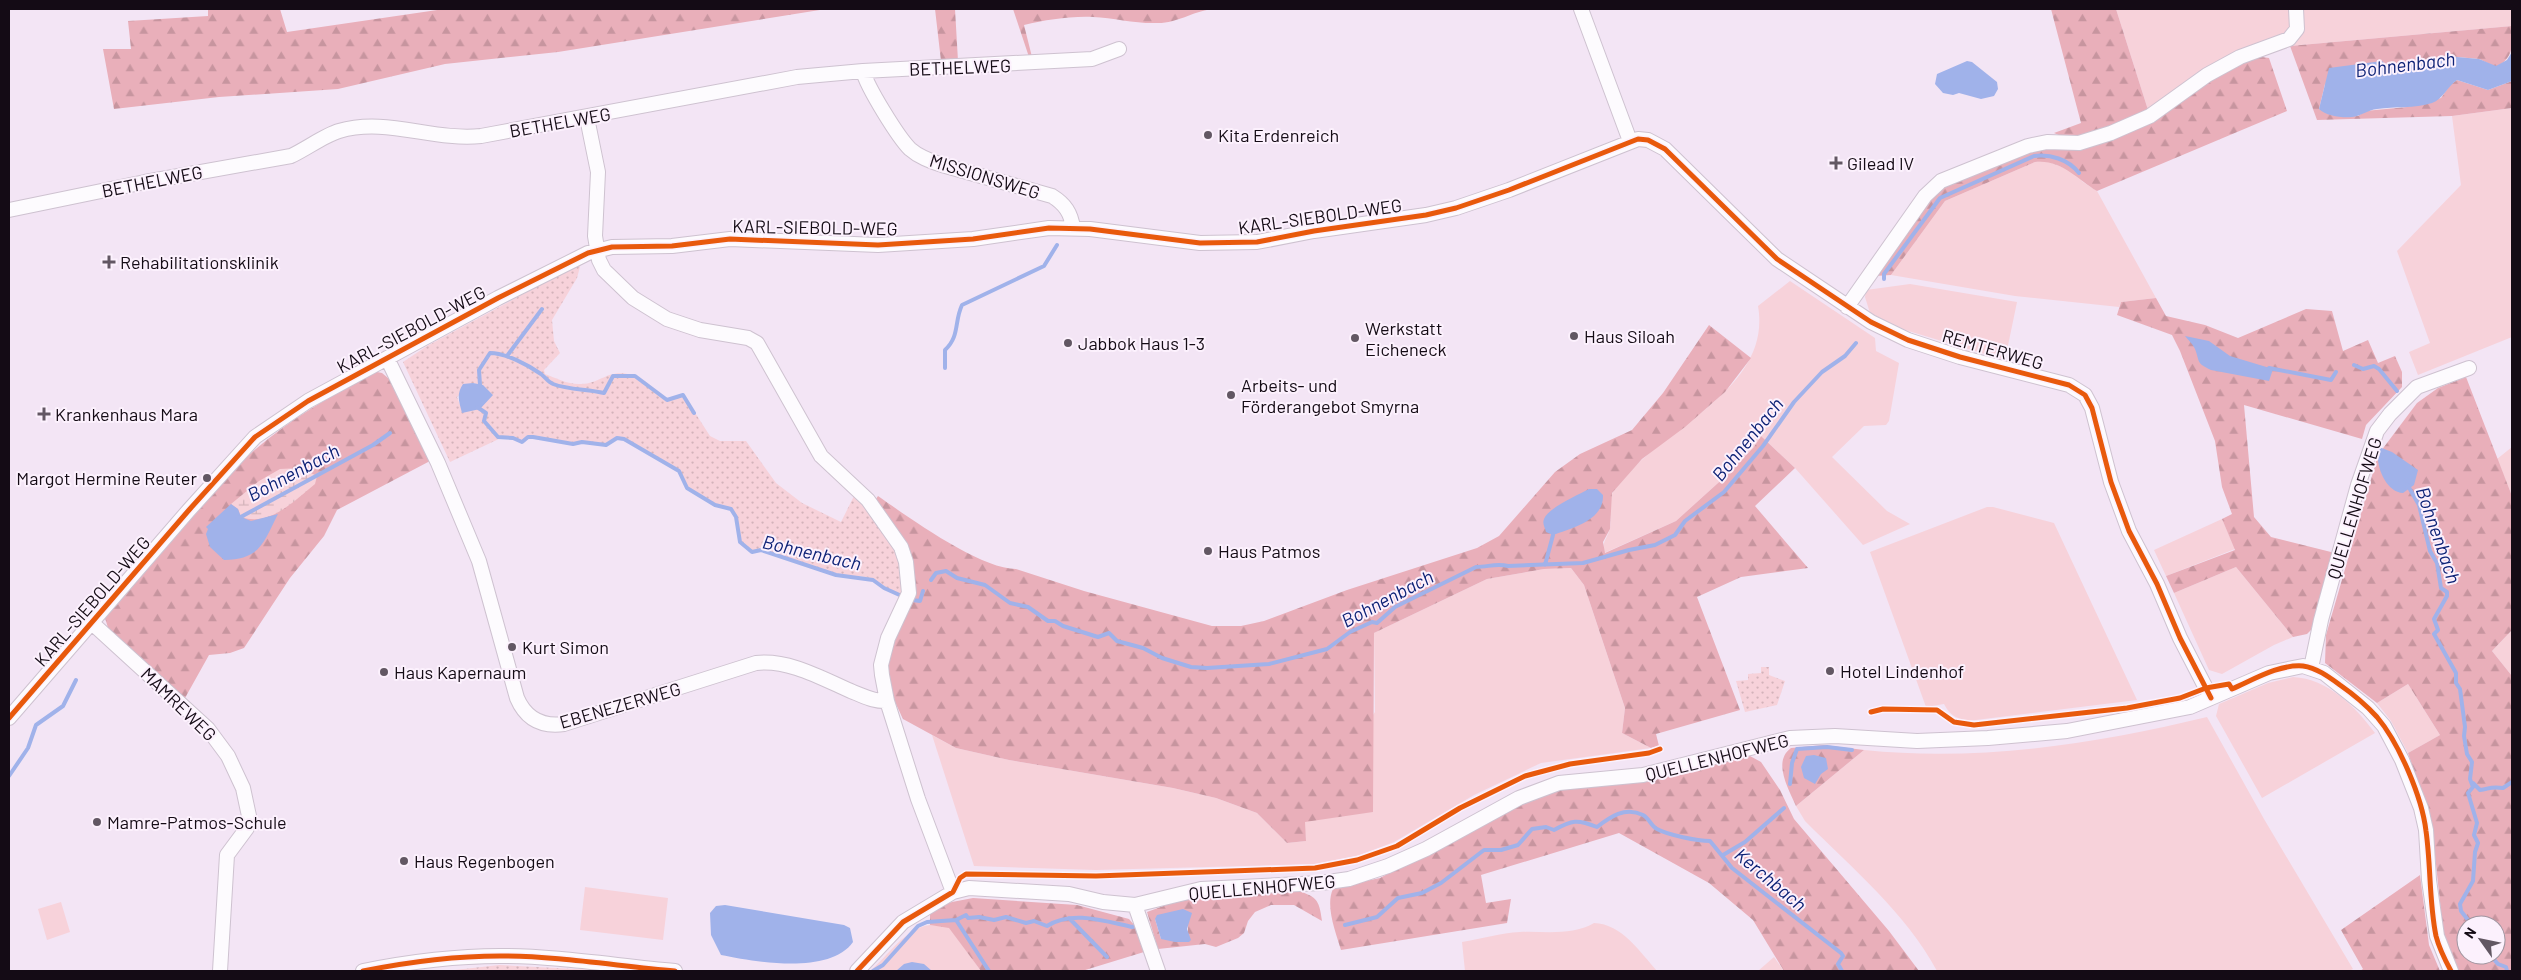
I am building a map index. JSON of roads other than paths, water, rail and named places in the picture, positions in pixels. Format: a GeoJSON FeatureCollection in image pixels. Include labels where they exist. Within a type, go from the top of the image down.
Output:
{"type":"FeatureCollection","features":[{"type":"Feature","properties":{"kind":"street"},"geometry":{"type":"LineString","coordinates":[[1581,9],[1630,141]]}},
{"type":"Feature","properties":{"kind":"street"},"geometry":{"type":"LineString","coordinates":[[1847,307],[1925,196],[1941,181],[2028,146],[2047,142],[2079,143],[2111,133],[2150,116],[2207,75],[2240,57],[2289,39],[2297,29],[2296,9]]}},
{"type":"Feature","properties":{"kind":"street","name":"BETHELWEG"},"geometry":{"type":"LineString","coordinates":[[9,210],[145,182],[291,156],[312,146],[332,133],[359,126],[376,125],[466,138],[587,118],[797,77],[863,71],[1092,59],[1119,49]]}},
{"type":"Feature","properties":{"kind":"street","name":"MISSIONSWEG"},"geometry":{"type":"LineString","coordinates":[[863,71],[882,107],[910,148],[924,158],[942,165],[1052,196],[1067,209],[1072,218],[1073,228]]}},
{"type":"Feature","properties":{"kind":"street"},"geometry":{"type":"LineString","coordinates":[[587,118],[597,160],[597,251],[604,270],[623,290],[645,306],[686,326],[748,338],[757,343],[821,456],[868,500],[895,536],[906,562],[910,586],[907,601],[888,638],[881,664],[887,701],[926,824],[954,892]]}},
{"type":"Feature","properties":{"kind":"street","name":"REMTERWEG"},"geometry":{"type":"LineString","coordinates":[[1630,141],[1648,140],[1665,149],[1766,250],[1793,271],[1875,325],[1908,340],[1960,357],[2069,385],[2085,395],[2092,408],[2111,482],[2129,531],[2157,584],[2180,638],[2211,698]]}},
{"type":"Feature","properties":{"kind":"street","name":"KARL-SIEBOLD-WEG"},"geometry":{"type":"LineString","coordinates":[[9,718],[189,510],[255,438],[308,401],[564,264],[597,251],[612,247],[672,246],[730,238],[878,245],[973,239],[1048,228],[1073,228],[1179,242],[1258,242],[1314,231],[1438,212],[1509,190],[1630,141]]}},
{"type":"Feature","properties":{"kind":"street","name":"EBENEZERWEG"},"geometry":{"type":"LineString","coordinates":[[387,358],[438,463],[479,561],[517,698],[523,709],[534,720],[549,726],[564,724],[756,663],[767,662],[808,673],[872,700],[887,701]]}},
{"type":"Feature","properties":{"kind":"street","name":"QUELLENHOFWEG"},"geometry":{"type":"LineString","coordinates":[[2312,668],[2321,620],[2358,485],[2377,430],[2390,414],[2417,388],[2469,368]]}},
{"type":"Feature","properties":{"kind":"street","name":"MAMREWEG"},"geometry":{"type":"LineString","coordinates":[[92,623],[208,729],[228,756],[244,788],[249,816],[247,828],[227,855],[220,971]]}},
{"type":"Feature","properties":{"kind":"street","name":"QUELLENHOFWEG"},"geometry":{"type":"LineString","coordinates":[[857,971],[903,922],[954,892],[985,888],[1069,894],[1103,902],[1136,905],[1201,889],[1321,883],[1362,876],[1426,849],[1519,798],[1546,787],[1576,781],[1643,775],[1790,738],[1834,736],[1917,741],[1988,738],[2067,731],[2190,707],[2269,673],[2292,666],[2312,668],[2338,683],[2372,712],[2384,726],[2402,760],[2421,808],[2426,830],[2429,880],[2436,936],[2450,971]]}},
{"type":"Feature","properties":{"kind":"street"},"geometry":{"type":"LineString","coordinates":[[1136,905],[1158,971]]}},
{"type":"Feature","properties":{"kind":"street"},"geometry":{"type":"LineString","coordinates":[[363,971],[420,962],[498,956],[545,958],[675,971]]}},
{"type":"Feature","properties":{"kind":"water"},"geometry":{"type":"Polygon","coordinates":[[[2512,52],[2512,81],[2488,90],[2457,80],[2439,99],[2425,105],[2377,109],[2348,117],[2330,115],[2319,109],[2329,68],[2382,61],[2386,65],[2423,64],[2446,56],[2479,59],[2496,66],[2507,60],[2512,52]]]}},
{"type":"Feature","properties":{"kind":"water"},"geometry":{"type":"Polygon","coordinates":[[[1967,61],[1972,62],[1997,82],[1998,89],[1994,96],[1981,99],[1959,93],[1953,95],[1943,93],[1935,84],[1937,74],[1967,61]]]}},
{"type":"Feature","properties":{"kind":"water"},"geometry":{"type":"Polygon","coordinates":[[[2185,336],[2209,341],[2230,356],[2273,369],[2269,381],[2206,368],[2199,362],[2194,347],[2185,336]]]}},
{"type":"Feature","properties":{"kind":"water"},"geometry":{"type":"Polygon","coordinates":[[[463,384],[483,385],[493,395],[480,409],[462,413],[459,391],[463,384]]]}},
{"type":"Feature","properties":{"kind":"water"},"geometry":{"type":"Polygon","coordinates":[[[2379,447],[2392,452],[2418,470],[2414,485],[2403,493],[2391,488],[2382,476],[2378,461],[2379,447]]]}},
{"type":"Feature","properties":{"kind":"water"},"geometry":{"type":"Polygon","coordinates":[[[1589,489],[1597,489],[1603,495],[1602,504],[1593,517],[1578,526],[1553,535],[1546,532],[1543,522],[1551,511],[1589,489]]]}},
{"type":"Feature","properties":{"kind":"water"},"geometry":{"type":"Polygon","coordinates":[[[231,504],[238,509],[241,517],[251,521],[278,514],[259,548],[246,556],[224,560],[210,547],[206,534],[208,529],[206,527],[231,504]]]}},
{"type":"Feature","properties":{"kind":"water"},"geometry":{"type":"Polygon","coordinates":[[[1814,755],[1826,758],[1828,769],[1821,774],[1815,784],[1804,778],[1801,767],[1806,756],[1814,755]]]}},
{"type":"Feature","properties":{"kind":"water"},"geometry":{"type":"Polygon","coordinates":[[[725,905],[844,925],[850,928],[853,942],[842,952],[828,959],[792,964],[753,961],[721,955],[711,935],[710,913],[716,906],[725,905]]]}},
{"type":"Feature","properties":{"kind":"water"},"geometry":{"type":"Polygon","coordinates":[[[1183,909],[1192,913],[1187,929],[1191,940],[1189,942],[1175,942],[1161,939],[1155,919],[1157,915],[1183,909]]]}},
{"type":"Feature","properties":{"kind":"water"},"geometry":{"type":"Polygon","coordinates":[[[912,962],[924,964],[932,971],[896,971],[904,964],[912,962]]]}},
{"type":"Feature","properties":{"kind":"waterway","name":"Bohnenbach"},"geometry":{"type":"LineString","coordinates":[[1884,279],[1884,274],[1940,198],[2034,156],[2058,158],[2070,164],[2079,173]]}},
{"type":"Feature","properties":{"kind":"waterway","name":"Bohnenbach"},"geometry":{"type":"LineString","coordinates":[[945,368],[945,350],[950,345],[955,334],[962,305],[1044,266],[1057,245]]}},
{"type":"Feature","properties":{"kind":"waterway"},"geometry":{"type":"LineString","coordinates":[[507,356],[542,309]]}},
{"type":"Feature","properties":{"kind":"waterway","name":"Bohnenbach"},"geometry":{"type":"LineString","coordinates":[[931,580],[936,573],[946,571],[957,578],[985,585],[1010,603],[1028,607],[1048,621],[1055,621],[1063,626],[1098,637],[1109,633],[1117,641],[1143,648],[1162,658],[1191,667],[1207,668],[1269,664],[1327,649],[1350,632],[1372,622],[1377,623],[1395,607],[1476,567],[1583,563],[1655,545],[1675,535],[1685,521],[1724,492],[1763,446],[1794,402],[1822,372],[1845,356],[1856,343]]}},
{"type":"Feature","properties":{"kind":"waterway","name":"Bohnenbach"},"geometry":{"type":"LineString","coordinates":[[478,387],[480,385],[479,370],[490,353],[510,357],[523,363],[553,384],[559,386],[604,393],[613,376],[635,376],[667,400],[683,395],[694,413]]}},
{"type":"Feature","properties":{"kind":"waterway","name":"Bohnenbach"},"geometry":{"type":"LineString","coordinates":[[2354,365],[2363,369],[2374,366],[2379,369],[2397,391]]}},
{"type":"Feature","properties":{"kind":"waterway","name":"Bohnenbach"},"geometry":{"type":"LineString","coordinates":[[2269,368],[2331,380],[2336,372]]}},
{"type":"Feature","properties":{"kind":"waterway","name":"Bohnenbach"},"geometry":{"type":"LineString","coordinates":[[477,407],[486,413],[484,421],[498,437],[513,438],[522,442],[528,437],[533,437],[573,444],[582,442],[606,445],[617,438],[624,439],[679,471],[687,488],[715,505],[731,509],[736,517],[740,542],[752,552],[761,550],[836,575],[873,580],[884,588],[904,597]]}},
{"type":"Feature","properties":{"kind":"waterway","name":"Bohnenbach"},"geometry":{"type":"LineString","coordinates":[[237,519],[373,445],[390,433]]}},
{"type":"Feature","properties":{"kind":"waterway","name":"Bohnenbach"},"geometry":{"type":"LineString","coordinates":[[2407,484],[2419,505],[2430,551],[2437,563],[2441,588],[2447,592],[2447,596],[2434,619],[2438,630],[2434,634],[2456,673],[2456,683],[2460,689],[2467,754],[2472,762],[2470,779],[2473,787],[2468,793],[2477,823],[2474,835],[2478,843],[2475,852],[2473,881],[2460,904],[2461,911],[2464,915]]}},
{"type":"Feature","properties":{"kind":"waterway"},"geometry":{"type":"LineString","coordinates":[[1545,565],[1553,535]]}},
{"type":"Feature","properties":{"kind":"waterway","name":"Bohnenbach"},"geometry":{"type":"LineString","coordinates":[[912,600],[920,601],[923,591]]}},
{"type":"Feature","properties":{"kind":"waterway","name":"Bohnenbach"},"geometry":{"type":"LineString","coordinates":[[9,776],[28,748],[36,725],[63,706],[76,680]]}},
{"type":"Feature","properties":{"kind":"waterway"},"geometry":{"type":"LineString","coordinates":[[1790,784],[1792,763],[1797,749],[1827,747],[1852,750]]}},
{"type":"Feature","properties":{"kind":"waterway"},"geometry":{"type":"LineString","coordinates":[[2473,783],[2480,790],[2492,787],[2503,788],[2512,782]]}},
{"type":"Feature","properties":{"kind":"waterway"},"geometry":{"type":"LineString","coordinates":[[1723,855],[1745,842],[1784,808]]}},
{"type":"Feature","properties":{"kind":"waterway","name":"Kerchbach"},"geometry":{"type":"LineString","coordinates":[[1345,925],[1377,917],[1398,898],[1422,893],[1441,883],[1484,850],[1501,850],[1518,845],[1532,829],[1546,827],[1554,830],[1575,822],[1597,827],[1613,816],[1630,812],[1643,815],[1655,828],[1662,831],[1683,837],[1710,841],[1732,868],[1841,953],[1843,956],[1838,964],[1842,971]]}},
{"type":"Feature","properties":{"kind":"waterway","name":"Kerchbach"},"geometry":{"type":"LineString","coordinates":[[873,971],[883,965],[918,926],[927,922],[956,920],[966,915],[968,918],[979,917],[994,920],[1006,917],[1026,923],[1034,921],[1047,926],[1057,921],[1077,918],[1088,918],[1132,927],[1136,926]]}},
{"type":"Feature","properties":{"kind":"waterway"},"geometry":{"type":"LineString","coordinates":[[1069,918],[1107,957]]}},
{"type":"Feature","properties":{"kind":"waterway"},"geometry":{"type":"LineString","coordinates":[[956,920],[989,971]]}},
{"type":"Feature","properties":{"kind":"waterway","name":"Bohnenbach"},"geometry":{"type":"LineString","coordinates":[[2501,965],[2506,967],[2507,971]]}},
{"type":"Feature","properties":{"kind":"place","name":"Kita Erdenreich"},"geometry":{"type":"Point","coordinates":[1208,135]}},
{"type":"Feature","properties":{"kind":"place","name":"Gilead IV"},"geometry":{"type":"Point","coordinates":[1836,163]}},
{"type":"Feature","properties":{"kind":"place","name":"Rehabilitationsklinik"},"geometry":{"type":"Point","coordinates":[109,262]}},
{"type":"Feature","properties":{"kind":"place","name":"Haus Siloah"},"geometry":{"type":"Point","coordinates":[1574,336]}},
{"type":"Feature","properties":{"kind":"place","name":"Werkstatt Eicheneck"},"geometry":{"type":"Point","coordinates":[1355,338]}},
{"type":"Feature","properties":{"kind":"place","name":"Jabbok Haus 1-3"},"geometry":{"type":"Point","coordinates":[1068,343]}},
{"type":"Feature","properties":{"kind":"place","name":"Arbeits- und Förderangebot Smyrna"},"geometry":{"type":"Point","coordinates":[1231,395]}},
{"type":"Feature","properties":{"kind":"place","name":"Krankenhaus Mara"},"geometry":{"type":"Point","coordinates":[44,414]}},
{"type":"Feature","properties":{"kind":"place","name":"Margot Hermine Reuter"},"geometry":{"type":"Point","coordinates":[207,478]}},
{"type":"Feature","properties":{"kind":"place","name":"Haus Patmos"},"geometry":{"type":"Point","coordinates":[1208,551]}},
{"type":"Feature","properties":{"kind":"place","name":"Kurt Simon"},"geometry":{"type":"Point","coordinates":[512,647]}},
{"type":"Feature","properties":{"kind":"place","name":"Hotel Lindenhof"},"geometry":{"type":"Point","coordinates":[1830,671]}},
{"type":"Feature","properties":{"kind":"place","name":"Haus Kapernaum"},"geometry":{"type":"Point","coordinates":[384,672]}},
{"type":"Feature","properties":{"kind":"place","name":"Mamre-Patmos-Schule"},"geometry":{"type":"Point","coordinates":[97,822]}},
{"type":"Feature","properties":{"kind":"place","name":"Haus Regenbogen"},"geometry":{"type":"Point","coordinates":[404,861]}}]}
